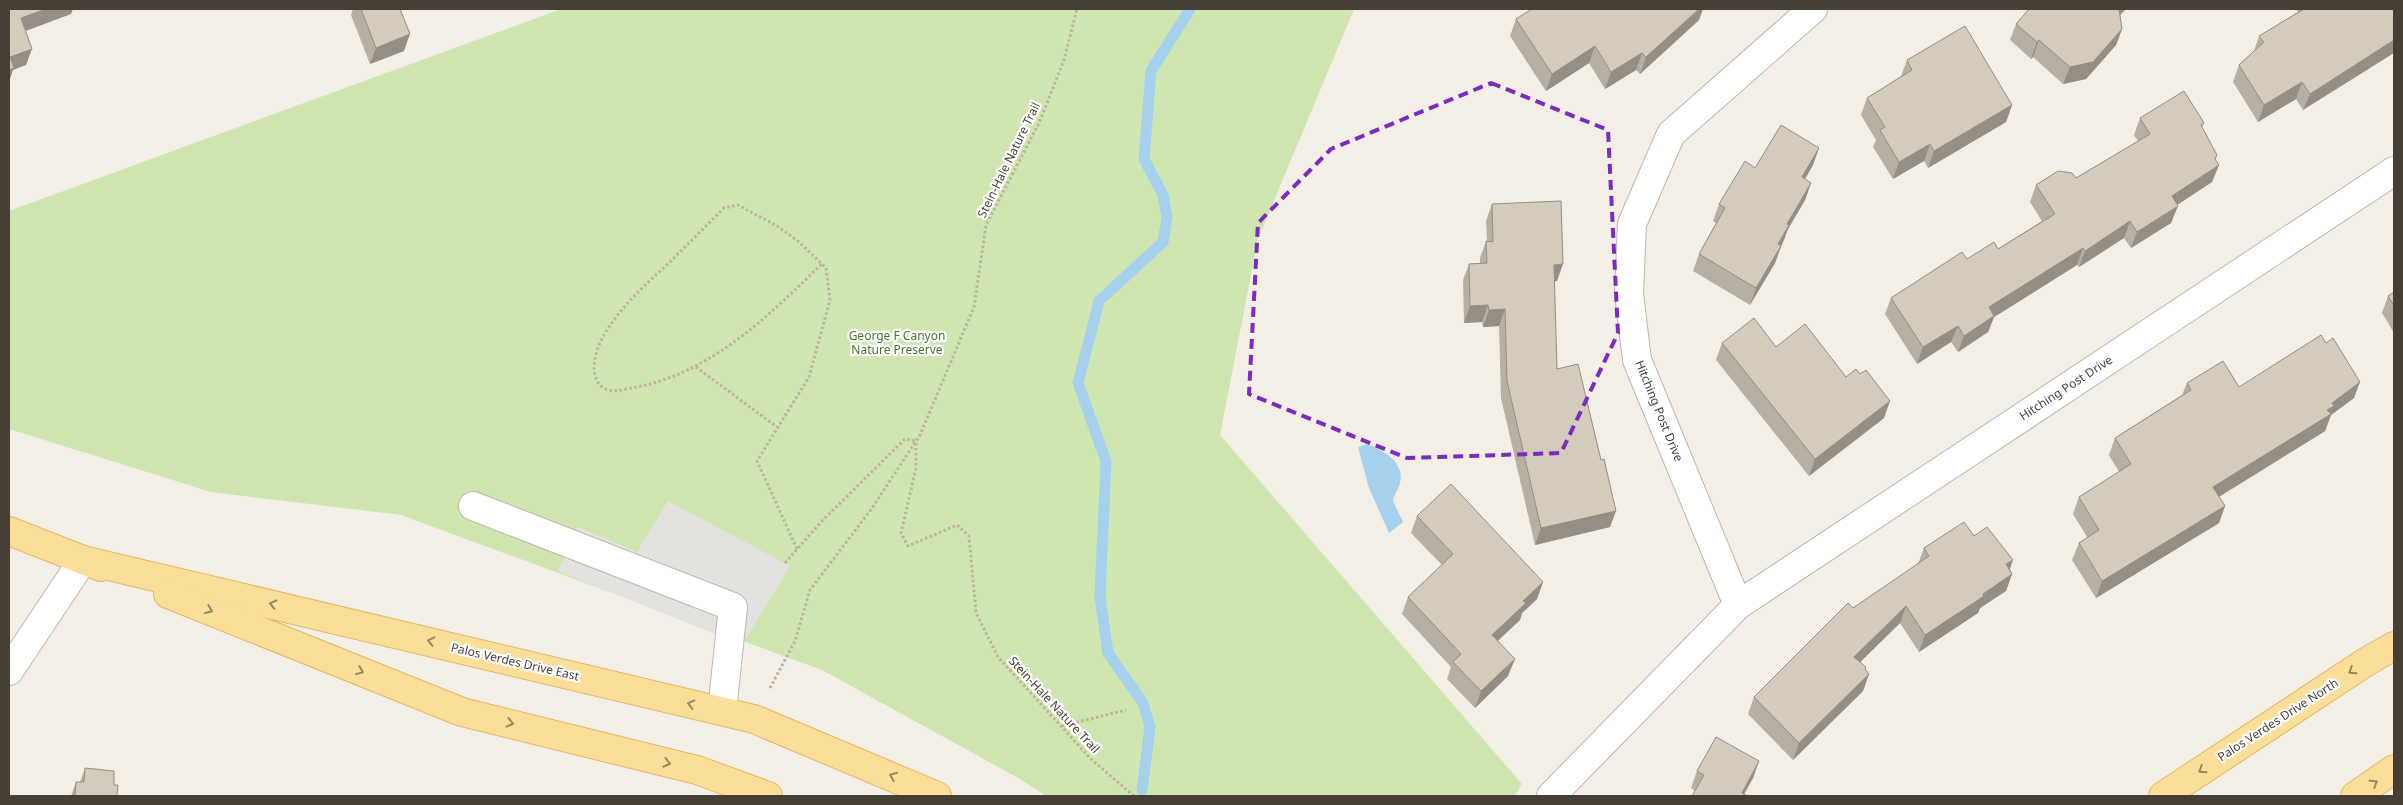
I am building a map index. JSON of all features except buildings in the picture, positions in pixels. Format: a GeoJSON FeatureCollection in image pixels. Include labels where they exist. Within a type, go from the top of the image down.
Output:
{"type":"FeatureCollection","features":[{"type":"Feature","properties":{"kind":"main road","name":"Palos Verdes Drive East"},"geometry":{"type":"LineString","coordinates":[[9,531],[462,712],[696,770],[768,796]]}},
{"type":"Feature","properties":{"kind":"main road","name":"Palos Verdes Drive East"},"geometry":{"type":"LineString","coordinates":[[83,560],[754,719],[937,796]]}},
{"type":"Feature","properties":{"kind":"main road","name":"Palos Verdes Drive North"},"geometry":{"type":"LineString","coordinates":[[2163,796],[2366,662],[2394,646]]}},
{"type":"Feature","properties":{"kind":"main road"},"geometry":{"type":"LineString","coordinates":[[2355,796],[2394,769]]}},
{"type":"Feature","properties":{"kind":"street","name":"Hitching Post Drive"},"geometry":{"type":"LineString","coordinates":[[1738,605],[1637,360],[1629,294],[1632,224],[1671,134],[1813,9]]}},
{"type":"Feature","properties":{"kind":"street","name":"Hitching Post Drive"},"geometry":{"type":"LineString","coordinates":[[1551,796],[1738,605],[2394,170]]}},
{"type":"Feature","properties":{"kind":"street"},"geometry":{"type":"LineString","coordinates":[[473,506],[733,607],[722,711]]}},
{"type":"Feature","properties":{"kind":"street"},"geometry":{"type":"LineString","coordinates":[[9,671],[83,560]]}},
{"type":"Feature","properties":{"kind":"path","name":"Stein-Hale Nature Trail"},"geometry":{"type":"LineString","coordinates":[[1077,9],[1064,60],[1039,123],[986,226],[974,307],[916,441],[916,468],[901,533],[908,546],[957,525],[968,536],[976,613],[998,657],[1091,759],[1134,796]]}},
{"type":"Feature","properties":{"kind":"path"},"geometry":{"type":"LineString","coordinates":[[797,549],[757,461],[809,377],[830,300],[826,268],[823,263],[777,226],[738,206],[724,208],[619,313],[599,345],[594,362],[597,381],[604,388],[615,391],[662,381],[696,367],[761,323],[823,263]]}},
{"type":"Feature","properties":{"kind":"path"},"geometry":{"type":"LineString","coordinates":[[696,367],[777,427]]}},
{"type":"Feature","properties":{"kind":"path"},"geometry":{"type":"LineString","coordinates":[[754,719],[795,641],[810,590],[870,511],[916,441],[905,439],[785,563]]}},
{"type":"Feature","properties":{"kind":"path"},"geometry":{"type":"LineString","coordinates":[[1062,726],[1126,710]]}},
{"type":"Feature","properties":{"kind":"highlighted area"},"geometry":{"type":"Polygon","coordinates":[[[1491,83],[1608,130],[1618,333],[1561,453],[1407,458],[1249,394],[1258,223],[1331,149],[1491,83]]]}},
{"type":"Feature","properties":{"kind":"green space","name":"George F Canyon Nature Preserve"},"geometry":{"type":"Polygon","coordinates":[[[561,9],[1354,9],[1258,239],[1220,435],[1522,784],[1515,796],[1046,796],[1020,779],[822,670],[401,515],[211,492],[9,429],[9,211],[561,9]]]}},
{"type":"Feature","properties":{"kind":"shaded area"},"geometry":{"type":"Polygon","coordinates":[[[668,501],[790,566],[742,645],[558,571],[578,527],[637,552],[668,501]]]}},
{"type":"Feature","properties":{"kind":"water"},"geometry":{"type":"Polygon","coordinates":[[[1367,444],[1391,458],[1396,463],[1401,475],[1399,487],[1393,501],[1403,522],[1389,533],[1369,488],[1358,447],[1367,444]]]}},
{"type":"Feature","properties":{"kind":"waterway"},"geometry":{"type":"LineString","coordinates":[[1142,790],[1150,727],[1143,703],[1108,653],[1100,597],[1106,461],[1078,383],[1099,301],[1163,242],[1167,217],[1163,195],[1144,159],[1151,71],[1190,9]]}}]}
